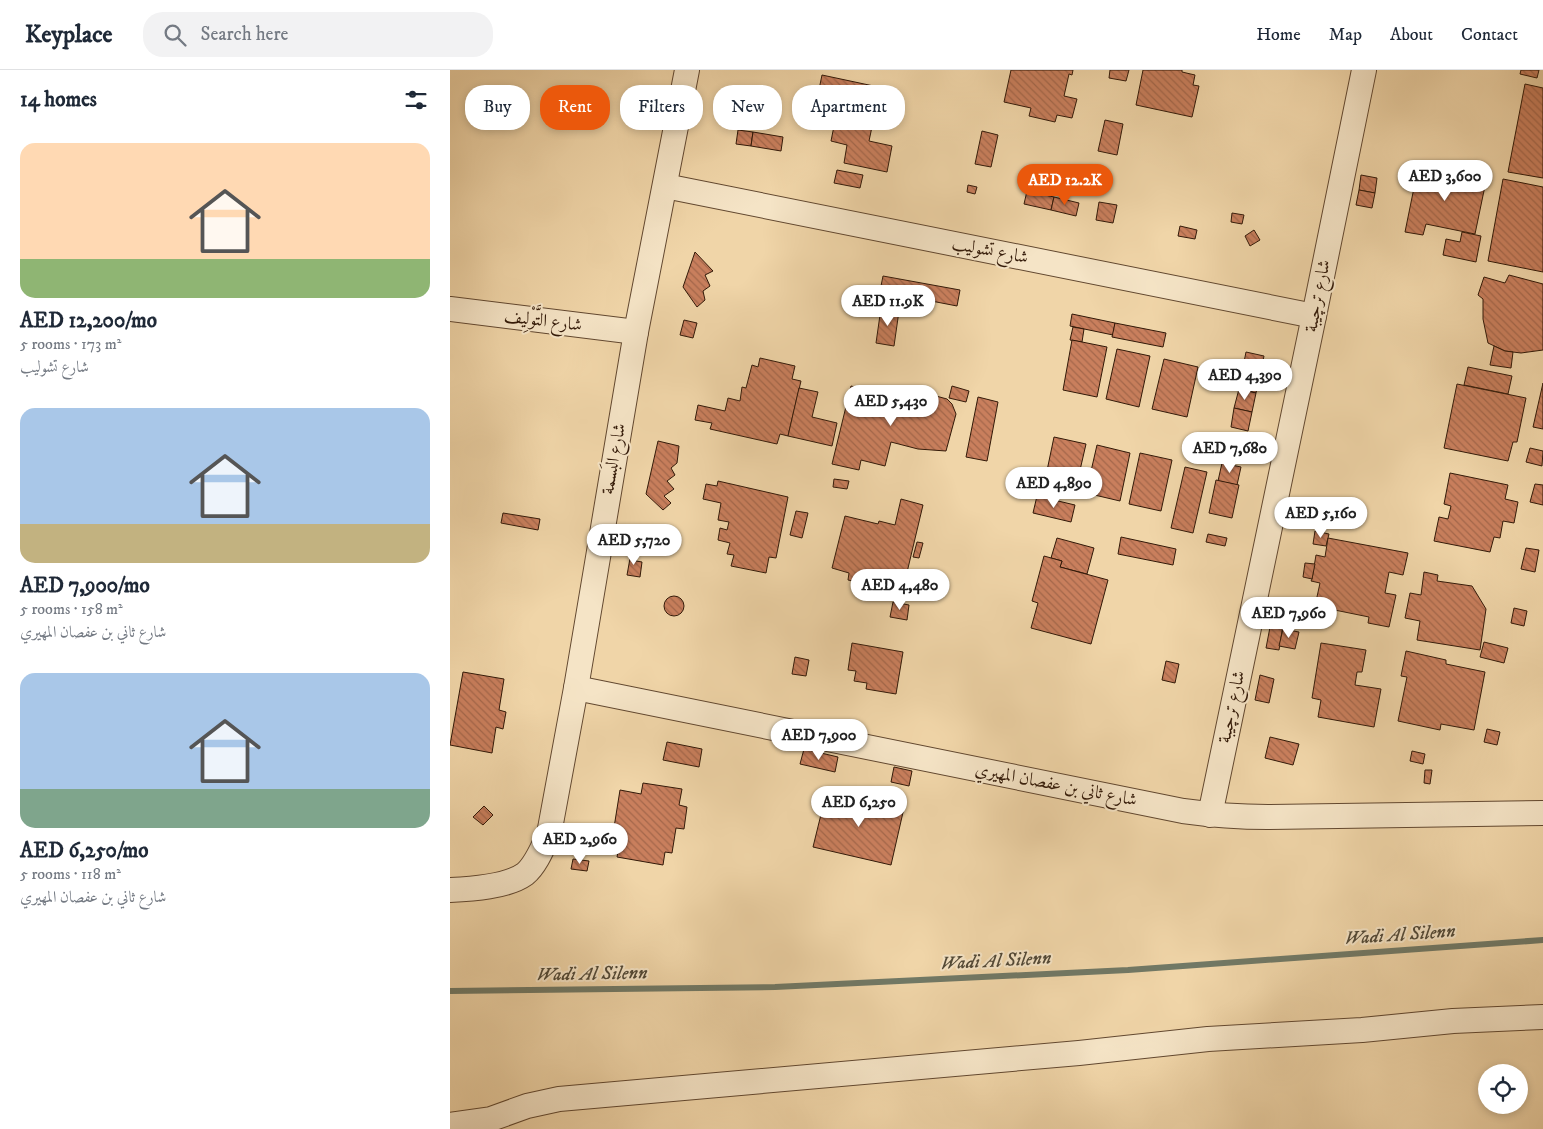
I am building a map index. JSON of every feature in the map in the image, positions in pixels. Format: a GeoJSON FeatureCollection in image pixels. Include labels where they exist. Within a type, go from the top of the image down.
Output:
{"type":"FeatureCollection","features":[{"type":"Feature","properties":{"kind":"street","name":"شارع البَسمة"},"geometry":{"type":"LineString","coordinates":[[450,890],[470,890],[492,886],[526,873],[542,850],[549,834],[576,688],[636,332],[688,70]]}},
{"type":"Feature","properties":{"kind":"street","name":"شارع ترچيبة"},"geometry":{"type":"LineString","coordinates":[[1210,815],[1364,70]]}},
{"type":"Feature","properties":{"kind":"street","name":"شارع تشوليب"},"geometry":{"type":"LineString","coordinates":[[665,186],[1314,316]]}},
{"type":"Feature","properties":{"kind":"street","name":"شارع التَّوْلِيف"},"geometry":{"type":"LineString","coordinates":[[450,309],[636,332]]}},
{"type":"Feature","properties":{"kind":"street","name":"شارع ثاني بن عفصان المهيري"},"geometry":{"type":"LineString","coordinates":[[576,688],[1210,815],[1249,817],[1543,813]]}},
{"type":"Feature","properties":{"kind":"street"},"geometry":{"type":"LineString","coordinates":[[450,1126],[491,1119],[527,1106],[559,1099],[1079,1053],[1208,1039],[1362,1030],[1453,1021],[1543,1017]]}},
{"type":"Feature","properties":{"kind":"building"},"geometry":{"type":"Polygon","coordinates":[[[1011,70],[1073,70],[1072,75],[1069,74],[1064,96],[1077,99],[1072,118],[1057,115],[1055,122],[1029,116],[1031,108],[1004,102],[1011,70]]]}},
{"type":"Feature","properties":{"kind":"building"},"geometry":{"type":"Polygon","coordinates":[[[1110,70],[1129,70],[1126,81],[1109,78],[1110,70]]]}},
{"type":"Feature","properties":{"kind":"building"},"geometry":{"type":"Polygon","coordinates":[[[1143,70],[1182,70],[1182,72],[1195,75],[1193,85],[1199,86],[1192,117],[1136,105],[1143,70]]]}},
{"type":"Feature","properties":{"kind":"building"},"geometry":{"type":"Polygon","coordinates":[[[1521,70],[1539,70],[1537,78],[1520,74],[1521,70]]]}},
{"type":"Feature","properties":{"kind":"building"},"geometry":{"type":"Polygon","coordinates":[[[822,75],[869,85],[820,85],[822,75]]]}},
{"type":"Feature","properties":{"kind":"building"},"geometry":{"type":"Polygon","coordinates":[[[1525,84],[1543,88],[1543,178],[1508,172],[1525,84]]]}},
{"type":"Feature","properties":{"kind":"building"},"geometry":{"type":"Polygon","coordinates":[[[1105,120],[1123,124],[1117,155],[1098,151],[1105,120]]]}},
{"type":"Feature","properties":{"kind":"building"},"geometry":{"type":"Polygon","coordinates":[[[738,130],[753,132],[751,146],[736,144],[738,130]]]}},
{"type":"Feature","properties":{"kind":"building"},"geometry":{"type":"Polygon","coordinates":[[[833,130],[871,130],[869,141],[892,146],[887,172],[844,163],[847,145],[831,141],[833,130]]]}},
{"type":"Feature","properties":{"kind":"building"},"geometry":{"type":"Polygon","coordinates":[[[982,131],[998,135],[991,167],[975,164],[982,131]]]}},
{"type":"Feature","properties":{"kind":"building"},"geometry":{"type":"Polygon","coordinates":[[[753,132],[783,137],[781,151],[751,146],[753,132]]]}},
{"type":"Feature","properties":{"kind":"building"},"geometry":{"type":"Polygon","coordinates":[[[1418,168],[1486,181],[1475,234],[1426,224],[1423,235],[1405,232],[1418,168]]]}},
{"type":"Feature","properties":{"kind":"building"},"geometry":{"type":"Polygon","coordinates":[[[837,170],[863,175],[860,188],[834,183],[837,170]]]}},
{"type":"Feature","properties":{"kind":"building"},"geometry":{"type":"Polygon","coordinates":[[[1361,175],[1377,178],[1375,193],[1359,190],[1361,175]]]}},
{"type":"Feature","properties":{"kind":"building"},"geometry":{"type":"Polygon","coordinates":[[[1503,179],[1543,187],[1543,272],[1488,261],[1503,179]]]}},
{"type":"Feature","properties":{"kind":"building"},"geometry":{"type":"Polygon","coordinates":[[[968,185],[977,187],[975,194],[967,192],[968,185]]]}},
{"type":"Feature","properties":{"kind":"building"},"geometry":{"type":"Polygon","coordinates":[[[1359,190],[1375,193],[1372,208],[1356,205],[1359,190]]]}},
{"type":"Feature","properties":{"kind":"building"},"geometry":{"type":"Polygon","coordinates":[[[1027,191],[1054,197],[1051,210],[1024,204],[1027,191]]]}},
{"type":"Feature","properties":{"kind":"building"},"geometry":{"type":"Polygon","coordinates":[[[1054,197],[1079,203],[1076,216],[1051,210],[1054,197]]]}},
{"type":"Feature","properties":{"kind":"building"},"geometry":{"type":"Polygon","coordinates":[[[1099,202],[1117,205],[1113,223],[1096,220],[1099,202]]]}},
{"type":"Feature","properties":{"kind":"building"},"geometry":{"type":"Polygon","coordinates":[[[1232,213],[1244,215],[1242,224],[1231,222],[1232,213]]]}},
{"type":"Feature","properties":{"kind":"building"},"geometry":{"type":"Polygon","coordinates":[[[1180,226],[1197,230],[1195,239],[1178,236],[1180,226]]]}},
{"type":"Feature","properties":{"kind":"building"},"geometry":{"type":"Polygon","coordinates":[[[1254,230],[1260,240],[1250,246],[1245,236],[1254,230]]]}},
{"type":"Feature","properties":{"kind":"building"},"geometry":{"type":"Polygon","coordinates":[[[1462,232],[1481,236],[1476,262],[1443,255],[1446,239],[1460,242],[1462,232]]]}},
{"type":"Feature","properties":{"kind":"building"},"geometry":{"type":"Polygon","coordinates":[[[695,252],[713,271],[705,275],[710,286],[703,291],[705,300],[697,307],[683,287],[695,252]]]}},
{"type":"Feature","properties":{"kind":"building"},"geometry":{"type":"Polygon","coordinates":[[[1509,275],[1543,284],[1543,350],[1521,353],[1505,351],[1488,343],[1483,319],[1483,299],[1478,295],[1484,277],[1505,283],[1509,275]]]}},
{"type":"Feature","properties":{"kind":"building"},"geometry":{"type":"Polygon","coordinates":[[[883,276],[960,290],[957,306],[880,291],[883,276]]]}},
{"type":"Feature","properties":{"kind":"building"},"geometry":{"type":"Polygon","coordinates":[[[881,308],[899,311],[894,346],[876,343],[881,308]]]}},
{"type":"Feature","properties":{"kind":"building"},"geometry":{"type":"Polygon","coordinates":[[[1072,314],[1115,323],[1113,335],[1070,326],[1072,314]]]}},
{"type":"Feature","properties":{"kind":"building"},"geometry":{"type":"Polygon","coordinates":[[[684,320],[697,323],[693,338],[680,335],[684,320]]]}},
{"type":"Feature","properties":{"kind":"building"},"geometry":{"type":"Polygon","coordinates":[[[1115,323],[1166,333],[1163,347],[1112,337],[1115,323]]]}},
{"type":"Feature","properties":{"kind":"building"},"geometry":{"type":"Polygon","coordinates":[[[1073,327],[1084,329],[1082,342],[1070,340],[1073,327]]]}},
{"type":"Feature","properties":{"kind":"building"},"geometry":{"type":"Polygon","coordinates":[[[1072,340],[1107,347],[1097,397],[1063,390],[1072,340]]]}},
{"type":"Feature","properties":{"kind":"building"},"geometry":{"type":"Polygon","coordinates":[[[1494,346],[1513,352],[1511,368],[1490,365],[1494,346]]]}},
{"type":"Feature","properties":{"kind":"building"},"geometry":{"type":"Polygon","coordinates":[[[1117,349],[1150,356],[1139,407],[1106,399],[1117,349]]]}},
{"type":"Feature","properties":{"kind":"building"},"geometry":{"type":"Polygon","coordinates":[[[1246,352],[1264,356],[1260,375],[1242,372],[1246,352]]]}},
{"type":"Feature","properties":{"kind":"building"},"geometry":{"type":"Polygon","coordinates":[[[760,358],[795,366],[792,379],[801,381],[788,436],[780,434],[777,444],[710,429],[712,423],[695,420],[698,405],[725,411],[728,398],[740,401],[742,387],[746,388],[752,365],[758,367],[760,358]]]}},
{"type":"Feature","properties":{"kind":"building"},"geometry":{"type":"Polygon","coordinates":[[[1164,359],[1198,367],[1187,417],[1152,409],[1164,359]]]}},
{"type":"Feature","properties":{"kind":"building"},"geometry":{"type":"Polygon","coordinates":[[[1468,367],[1512,376],[1508,394],[1464,385],[1468,367]]]}},
{"type":"Feature","properties":{"kind":"building"},"geometry":{"type":"Polygon","coordinates":[[[1210,368],[1234,373],[1231,388],[1207,383],[1210,368]]]}},
{"type":"Feature","properties":{"kind":"building"},"geometry":{"type":"Polygon","coordinates":[[[1242,372],[1260,375],[1256,393],[1239,389],[1242,372]]]}},
{"type":"Feature","properties":{"kind":"building"},"geometry":{"type":"Polygon","coordinates":[[[1543,383],[1543,429],[1533,427],[1543,383]]]}},
{"type":"Feature","properties":{"kind":"building"},"geometry":{"type":"Polygon","coordinates":[[[1457,384],[1526,398],[1517,442],[1513,442],[1508,461],[1444,448],[1457,384]]]}},
{"type":"Feature","properties":{"kind":"building"},"geometry":{"type":"Polygon","coordinates":[[[851,386],[882,394],[880,404],[905,410],[910,389],[947,399],[952,404],[956,414],[946,451],[918,449],[891,442],[885,466],[861,460],[859,470],[832,464],[851,386]]]}},
{"type":"Feature","properties":{"kind":"building"},"geometry":{"type":"Polygon","coordinates":[[[952,386],[969,391],[966,402],[949,398],[952,386]]]}},
{"type":"Feature","properties":{"kind":"building"},"geometry":{"type":"Polygon","coordinates":[[[799,388],[818,392],[812,417],[837,423],[832,446],[788,436],[799,388]]]}},
{"type":"Feature","properties":{"kind":"building"},"geometry":{"type":"Polygon","coordinates":[[[1239,389],[1256,393],[1252,412],[1234,408],[1239,389]]]}},
{"type":"Feature","properties":{"kind":"building"},"geometry":{"type":"Polygon","coordinates":[[[978,397],[998,402],[987,461],[966,457],[978,397]]]}},
{"type":"Feature","properties":{"kind":"building"},"geometry":{"type":"Polygon","coordinates":[[[1234,408],[1252,412],[1248,431],[1231,427],[1234,408]]]}},
{"type":"Feature","properties":{"kind":"building"},"geometry":{"type":"Polygon","coordinates":[[[1054,437],[1086,444],[1075,492],[1044,485],[1054,437]]]}},
{"type":"Feature","properties":{"kind":"building"},"geometry":{"type":"Polygon","coordinates":[[[658,441],[679,446],[677,463],[671,468],[675,475],[667,481],[674,489],[664,496],[671,503],[663,510],[646,494],[658,441]]]}},
{"type":"Feature","properties":{"kind":"building"},"geometry":{"type":"Polygon","coordinates":[[[1097,445],[1130,453],[1120,501],[1086,493],[1097,445]]]}},
{"type":"Feature","properties":{"kind":"building"},"geometry":{"type":"Polygon","coordinates":[[[1530,448],[1543,451],[1542,466],[1526,462],[1530,448]]]}},
{"type":"Feature","properties":{"kind":"building"},"geometry":{"type":"Polygon","coordinates":[[[1140,453],[1172,460],[1161,511],[1129,504],[1140,453]]]}},
{"type":"Feature","properties":{"kind":"building"},"geometry":{"type":"Polygon","coordinates":[[[1222,463],[1241,467],[1237,485],[1218,481],[1222,463]]]}},
{"type":"Feature","properties":{"kind":"building"},"geometry":{"type":"Polygon","coordinates":[[[1185,467],[1207,472],[1193,533],[1171,528],[1185,467]]]}},
{"type":"Feature","properties":{"kind":"building"},"geometry":{"type":"Polygon","coordinates":[[[1450,473],[1508,485],[1505,499],[1518,502],[1514,523],[1503,521],[1500,538],[1494,537],[1490,552],[1434,541],[1439,517],[1448,519],[1451,506],[1444,504],[1450,473]]]}},
{"type":"Feature","properties":{"kind":"building"},"geometry":{"type":"Polygon","coordinates":[[[834,479],[849,481],[847,489],[833,487],[834,479]]]}},
{"type":"Feature","properties":{"kind":"building"},"geometry":{"type":"Polygon","coordinates":[[[1216,480],[1239,485],[1232,518],[1209,513],[1216,480]]]}},
{"type":"Feature","properties":{"kind":"building"},"geometry":{"type":"Polygon","coordinates":[[[718,481],[788,497],[776,558],[769,557],[766,573],[731,566],[734,555],[727,554],[730,543],[718,540],[720,528],[727,530],[729,522],[718,520],[721,503],[703,499],[706,484],[717,486],[718,481]]]}},
{"type":"Feature","properties":{"kind":"building"},"geometry":{"type":"Polygon","coordinates":[[[1535,484],[1543,485],[1543,505],[1530,502],[1535,484]]]}},
{"type":"Feature","properties":{"kind":"building"},"geometry":{"type":"Polygon","coordinates":[[[1037,496],[1075,505],[1071,522],[1033,513],[1037,496]]]}},
{"type":"Feature","properties":{"kind":"building"},"geometry":{"type":"Polygon","coordinates":[[[901,499],[923,505],[904,585],[864,575],[862,583],[848,580],[849,573],[832,568],[845,516],[878,524],[879,521],[895,525],[901,499]]]}},
{"type":"Feature","properties":{"kind":"building"},"geometry":{"type":"Polygon","coordinates":[[[796,511],[808,513],[802,538],[790,535],[796,511]]]}},
{"type":"Feature","properties":{"kind":"building"},"geometry":{"type":"Polygon","coordinates":[[[503,513],[540,519],[538,530],[501,523],[503,513]]]}},
{"type":"Feature","properties":{"kind":"building"},"geometry":{"type":"Polygon","coordinates":[[[1315,531],[1329,534],[1326,546],[1313,544],[1315,531]]]}},
{"type":"Feature","properties":{"kind":"building"},"geometry":{"type":"Polygon","coordinates":[[[1208,534],[1227,538],[1225,546],[1206,542],[1208,534]]]}},
{"type":"Feature","properties":{"kind":"building"},"geometry":{"type":"Polygon","coordinates":[[[1121,537],[1176,549],[1173,565],[1118,554],[1121,537]]]}},
{"type":"Feature","properties":{"kind":"building"},"geometry":{"type":"Polygon","coordinates":[[[1057,538],[1094,548],[1087,574],[1060,567],[1062,561],[1051,558],[1057,538]]]}},
{"type":"Feature","properties":{"kind":"building"},"geometry":{"type":"Polygon","coordinates":[[[1328,538],[1408,553],[1403,575],[1389,572],[1385,593],[1396,595],[1389,627],[1368,623],[1369,617],[1315,606],[1320,583],[1311,581],[1316,555],[1325,557],[1328,538]]]}},
{"type":"Feature","properties":{"kind":"building"},"geometry":{"type":"Polygon","coordinates":[[[917,542],[923,543],[919,558],[913,557],[917,542]]]}},
{"type":"Feature","properties":{"kind":"building"},"geometry":{"type":"Polygon","coordinates":[[[1526,548],[1539,550],[1535,572],[1521,569],[1526,548]]]}},
{"type":"Feature","properties":{"kind":"building"},"geometry":{"type":"Polygon","coordinates":[[[631,553],[637,554],[636,561],[642,562],[640,577],[627,575],[631,553]]]}},
{"type":"Feature","properties":{"kind":"building"},"geometry":{"type":"Polygon","coordinates":[[[1044,556],[1062,561],[1060,567],[1108,580],[1091,644],[1031,628],[1038,603],[1032,601],[1044,556]]]}},
{"type":"Feature","properties":{"kind":"building"},"geometry":{"type":"Polygon","coordinates":[[[1305,563],[1315,564],[1312,579],[1303,577],[1305,563]]]}},
{"type":"Feature","properties":{"kind":"building"},"geometry":{"type":"Polygon","coordinates":[[[1424,572],[1438,575],[1437,581],[1472,586],[1486,609],[1480,650],[1417,640],[1420,621],[1405,618],[1410,593],[1421,595],[1424,572]]]}},
{"type":"Feature","properties":{"kind":"building"},"geometry":{"type":"Polygon","coordinates":[[[674,596],[681,599],[684,606],[681,613],[674,616],[667,613],[664,606],[667,599],[674,596]]]}},
{"type":"Feature","properties":{"kind":"building"},"geometry":{"type":"Polygon","coordinates":[[[1273,601],[1291,604],[1288,619],[1270,616],[1273,601]]]}},
{"type":"Feature","properties":{"kind":"building"},"geometry":{"type":"Polygon","coordinates":[[[893,602],[909,605],[907,620],[890,617],[893,602]]]}},
{"type":"Feature","properties":{"kind":"building"},"geometry":{"type":"Polygon","coordinates":[[[1310,605],[1327,608],[1323,627],[1306,623],[1310,605]]]}},
{"type":"Feature","properties":{"kind":"building"},"geometry":{"type":"Polygon","coordinates":[[[1514,608],[1527,611],[1524,626],[1511,623],[1514,608]]]}},
{"type":"Feature","properties":{"kind":"building"},"geometry":{"type":"Polygon","coordinates":[[[1271,622],[1283,625],[1279,650],[1266,648],[1271,622]]]}},
{"type":"Feature","properties":{"kind":"building"},"geometry":{"type":"Polygon","coordinates":[[[1283,629],[1299,632],[1295,649],[1279,646],[1283,629]]]}},
{"type":"Feature","properties":{"kind":"building"},"geometry":{"type":"Polygon","coordinates":[[[1484,642],[1508,648],[1504,663],[1480,657],[1484,642]]]}},
{"type":"Feature","properties":{"kind":"building"},"geometry":{"type":"Polygon","coordinates":[[[852,643],[903,652],[896,694],[866,689],[867,683],[854,681],[856,671],[848,670],[852,643]]]}},
{"type":"Feature","properties":{"kind":"building"},"geometry":{"type":"Polygon","coordinates":[[[1321,643],[1366,650],[1362,672],[1357,672],[1355,685],[1381,689],[1374,727],[1318,717],[1321,700],[1312,698],[1321,643]]]}},
{"type":"Feature","properties":{"kind":"building"},"geometry":{"type":"Polygon","coordinates":[[[1406,651],[1446,660],[1446,664],[1485,672],[1474,730],[1441,724],[1440,730],[1398,721],[1407,677],[1401,676],[1406,651]]]}},
{"type":"Feature","properties":{"kind":"building"},"geometry":{"type":"Polygon","coordinates":[[[795,657],[809,660],[806,676],[792,674],[795,657]]]}},
{"type":"Feature","properties":{"kind":"building"},"geometry":{"type":"Polygon","coordinates":[[[1166,661],[1179,664],[1175,683],[1162,680],[1166,661]]]}},
{"type":"Feature","properties":{"kind":"building"},"geometry":{"type":"Polygon","coordinates":[[[463,672],[504,679],[499,710],[506,712],[503,729],[496,727],[492,753],[450,745],[463,672]]]}},
{"type":"Feature","properties":{"kind":"building"},"geometry":{"type":"Polygon","coordinates":[[[1260,675],[1274,679],[1269,703],[1255,700],[1260,675]]]}},
{"type":"Feature","properties":{"kind":"building"},"geometry":{"type":"Polygon","coordinates":[[[1487,729],[1500,732],[1497,745],[1484,742],[1487,729]]]}},
{"type":"Feature","properties":{"kind":"building"},"geometry":{"type":"Polygon","coordinates":[[[1270,737],[1299,744],[1293,765],[1265,758],[1270,737]]]}},
{"type":"Feature","properties":{"kind":"building"},"geometry":{"type":"Polygon","coordinates":[[[667,742],[702,749],[699,767],[663,760],[667,742]]]}},
{"type":"Feature","properties":{"kind":"building"},"geometry":{"type":"Polygon","coordinates":[[[804,749],[838,757],[835,772],[800,764],[804,749]]]}},
{"type":"Feature","properties":{"kind":"building"},"geometry":{"type":"Polygon","coordinates":[[[1412,751],[1425,754],[1423,764],[1410,761],[1412,751]]]}},
{"type":"Feature","properties":{"kind":"building"},"geometry":{"type":"Polygon","coordinates":[[[894,767],[912,771],[909,786],[891,782],[894,767]]]}},
{"type":"Feature","properties":{"kind":"building"},"geometry":{"type":"Polygon","coordinates":[[[1425,770],[1432,770],[1430,784],[1424,783],[1425,770]]]}},
{"type":"Feature","properties":{"kind":"building"},"geometry":{"type":"Polygon","coordinates":[[[643,783],[682,789],[679,805],[687,807],[684,829],[676,828],[672,853],[665,852],[663,865],[617,857],[620,842],[612,840],[620,790],[641,794],[643,783]]]}},
{"type":"Feature","properties":{"kind":"building"},"geometry":{"type":"Polygon","coordinates":[[[827,790],[904,808],[891,865],[813,847],[827,790]]]}},
{"type":"Feature","properties":{"kind":"building"},"geometry":{"type":"Polygon","coordinates":[[[484,806],[493,815],[483,825],[473,817],[484,806]]]}},
{"type":"Feature","properties":{"kind":"building"},"geometry":{"type":"Polygon","coordinates":[[[573,859],[589,861],[587,871],[571,869],[573,859]]]}},
{"type":"Feature","properties":{"kind":"waterway","name":"Wadi Al Silenn"},"geometry":{"type":"LineString","coordinates":[[450,991],[775,987],[1128,970],[1543,940]]}}]}
